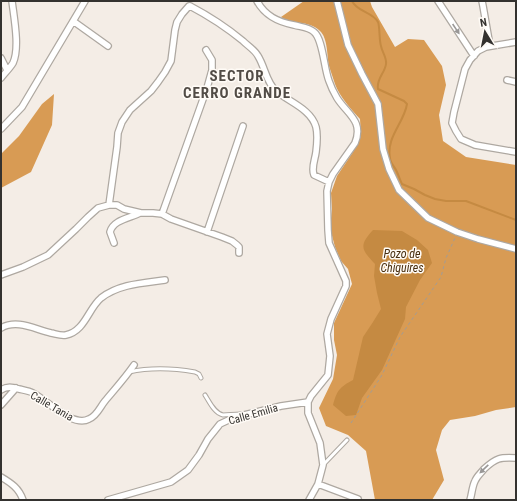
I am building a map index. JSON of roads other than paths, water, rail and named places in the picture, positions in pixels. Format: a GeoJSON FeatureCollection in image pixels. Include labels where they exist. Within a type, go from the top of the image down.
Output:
{"type":"FeatureCollection","features":[{"type":"Feature","properties":{"kind":"street"},"geometry":{"type":"LineString","coordinates":[[1,78],[12,63],[16,53],[12,1]]}},
{"type":"Feature","properties":{"kind":"street"},"geometry":{"type":"LineString","coordinates":[[1,129],[22,107],[85,1]]}},
{"type":"Feature","properties":{"kind":"street"},"geometry":{"type":"LineString","coordinates":[[257,1],[265,12],[273,19],[306,28],[315,32],[320,38],[329,82],[337,98],[355,120],[358,128],[355,143],[333,174],[327,191],[329,243],[346,281],[346,286],[331,319],[327,334],[330,356],[328,375],[308,402],[308,413],[320,443],[323,465],[318,484],[308,500]]}},
{"type":"Feature","properties":{"kind":"street"},"geometry":{"type":"LineString","coordinates":[[337,1],[348,45],[378,104],[383,148],[389,169],[399,190],[428,218],[457,232],[516,249]]}},
{"type":"Feature","properties":{"kind":"street"},"geometry":{"type":"LineString","coordinates":[[438,1],[474,56]]}},
{"type":"Feature","properties":{"kind":"street"},"geometry":{"type":"LineString","coordinates":[[482,1],[490,46]]}},
{"type":"Feature","properties":{"kind":"street"},"geometry":{"type":"LineString","coordinates":[[109,205],[118,133],[122,122],[130,110],[151,91],[165,72],[171,61],[177,22],[189,6],[189,3],[227,28],[258,55],[264,67],[267,78],[276,91],[309,115],[316,126],[318,137],[312,170],[314,175],[329,182]]}},
{"type":"Feature","properties":{"kind":"street"},"geometry":{"type":"LineString","coordinates":[[73,21],[108,46]]}},
{"type":"Feature","properties":{"kind":"street"},"geometry":{"type":"LineString","coordinates":[[516,42],[486,47],[470,60],[465,69],[452,123],[461,139],[475,145],[516,152]]}},
{"type":"Feature","properties":{"kind":"street"},"geometry":{"type":"LineString","coordinates":[[162,214],[212,70],[212,60],[206,50]]}},
{"type":"Feature","properties":{"kind":"street"},"geometry":{"type":"LineString","coordinates":[[1,58],[7,70]]}},
{"type":"Feature","properties":{"kind":"street"},"geometry":{"type":"LineString","coordinates":[[507,80],[516,82]]}},
{"type":"Feature","properties":{"kind":"street"},"geometry":{"type":"LineString","coordinates":[[208,232],[243,126]]}},
{"type":"Feature","properties":{"kind":"street"},"geometry":{"type":"LineString","coordinates":[[1,275],[23,267],[48,255],[98,208],[109,205],[117,205],[124,209],[140,213],[162,214],[171,219],[222,237],[237,245],[239,247],[239,253]]}},
{"type":"Feature","properties":{"kind":"street"},"geometry":{"type":"LineString","coordinates":[[114,243],[110,232],[113,226],[118,222],[140,213]]}},
{"type":"Feature","properties":{"kind":"street"},"geometry":{"type":"LineString","coordinates":[[1,328],[12,324],[20,324],[59,335],[67,335],[81,326],[95,305],[112,291],[123,286],[165,280]]}},
{"type":"Feature","properties":{"kind":"street","name":"Calle Tania"},"geometry":{"type":"LineString","coordinates":[[1,390],[6,387],[34,393],[68,417],[85,421],[97,413],[134,365]]}},
{"type":"Feature","properties":{"kind":"street","name":"Calle Tania"},"geometry":{"type":"LineString","coordinates":[[1,405],[16,388]]}},
{"type":"Feature","properties":{"kind":"street","name":"Calle Emilia"},"geometry":{"type":"LineString","coordinates":[[108,500],[172,482],[188,470],[208,439],[220,424],[235,417],[281,406],[308,402]]}},
{"type":"Feature","properties":{"kind":"street"},"geometry":{"type":"LineString","coordinates":[[470,500],[478,474],[494,460],[502,458],[516,458]]}},
{"type":"Feature","properties":{"kind":"street"},"geometry":{"type":"LineString","coordinates":[[1,477],[18,490],[23,500]]}},
{"type":"Feature","properties":{"kind":"street"},"geometry":{"type":"LineString","coordinates":[[318,484],[358,499]]}},
{"type":"Feature","properties":{"kind":"lane"},"geometry":{"type":"LineString","coordinates":[[129,372],[144,369],[163,368],[194,372],[199,374],[201,378]]}},
{"type":"Feature","properties":{"kind":"lane"},"geometry":{"type":"LineString","coordinates":[[205,395],[218,413],[222,415],[244,415]]}},
{"type":"Feature","properties":{"kind":"lane"},"geometry":{"type":"LineString","coordinates":[[323,465],[348,440]]}},
{"type":"Feature","properties":{"kind":"water","name":"Pozo de Chiguires"},"geometry":{"type":"Polygon","coordinates":[[[373,230],[402,231],[417,240],[428,250],[432,263],[420,280],[406,307],[405,319],[382,370],[362,398],[356,415],[346,416],[333,405],[334,400],[338,392],[353,380],[363,337],[381,309],[374,276],[375,264],[367,255],[364,248],[365,240],[373,230]]]}},
{"type":"Feature","properties":{"kind":"waterway"},"geometry":{"type":"LineString","coordinates":[[352,1],[357,8],[373,16],[378,22],[380,43],[386,62],[378,82],[378,89],[404,101],[407,104],[403,118],[393,137],[389,150],[390,160],[402,184],[435,199],[446,201],[466,201],[516,220]]}},
{"type":"Feature","properties":{"kind":"district","name":"SECTOR CERRO GRANDE"},"geometry":{"type":"Point","coordinates":[237,84]}}]}
